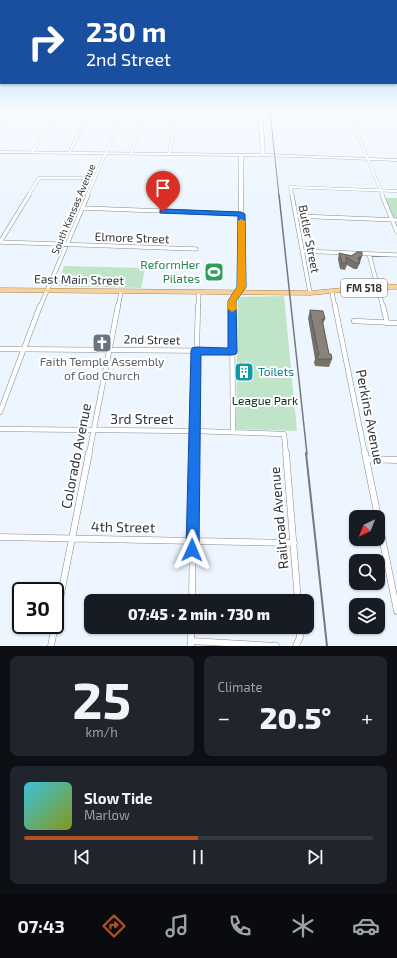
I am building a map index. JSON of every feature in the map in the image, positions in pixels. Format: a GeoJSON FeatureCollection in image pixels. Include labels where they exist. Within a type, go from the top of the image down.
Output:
{"type":"FeatureCollection","features":[{"type":"Feature","properties":{"kind":"main road","name":"East Main Street"},"geometry":{"type":"LineString","coordinates":[[0,290],[332,293],[377,286],[397,287]]}},
{"type":"Feature","properties":{"kind":"street"},"geometry":{"type":"LineString","coordinates":[[32,152],[38,141]]}},
{"type":"Feature","properties":{"kind":"street"},"geometry":{"type":"LineString","coordinates":[[69,152],[75,141]]}},
{"type":"Feature","properties":{"kind":"street","name":"South Kansas Avenue"},"geometry":{"type":"LineString","coordinates":[[0,412],[46,291],[112,141]]}},
{"type":"Feature","properties":{"kind":"street"},"geometry":{"type":"LineString","coordinates":[[131,153],[135,141]]}},
{"type":"Feature","properties":{"kind":"street"},"geometry":{"type":"LineString","coordinates":[[168,154],[171,141]]}},
{"type":"Feature","properties":{"kind":"street"},"geometry":{"type":"LineString","coordinates":[[262,141],[263,156]]}},
{"type":"Feature","properties":{"kind":"street"},"geometry":{"type":"LineString","coordinates":[[361,141],[397,232]]}},
{"type":"Feature","properties":{"kind":"street"},"geometry":{"type":"LineString","coordinates":[[0,152],[107,152],[397,160]]}},
{"type":"Feature","properties":{"kind":"street"},"geometry":{"type":"LineString","coordinates":[[233,432],[232,301],[241,287],[241,156]]}},
{"type":"Feature","properties":{"kind":"street"},"geometry":{"type":"LineString","coordinates":[[0,242],[39,178],[95,178]]}},
{"type":"Feature","properties":{"kind":"street","name":"Butler Street"},"geometry":{"type":"LineString","coordinates":[[310,293],[290,187],[380,190]]}},
{"type":"Feature","properties":{"kind":"street"},"geometry":{"type":"LineString","coordinates":[[380,190],[397,191]]}},
{"type":"Feature","properties":{"kind":"street"},"geometry":{"type":"LineString","coordinates":[[82,208],[241,214]]}},
{"type":"Feature","properties":{"kind":"street"},"geometry":{"type":"LineString","coordinates":[[296,216],[397,220]]}},
{"type":"Feature","properties":{"kind":"street","name":"Elmore Street"},"geometry":{"type":"LineString","coordinates":[[0,242],[196,250]]}},
{"type":"Feature","properties":{"kind":"street"},"geometry":{"type":"LineString","coordinates":[[302,251],[397,255]]}},
{"type":"Feature","properties":{"kind":"street"},"geometry":{"type":"LineString","coordinates":[[369,254],[388,323]]}},
{"type":"Feature","properties":{"kind":"street","name":"Colorado Avenue"},"geometry":{"type":"LineString","coordinates":[[63,582],[121,292]]}},
{"type":"Feature","properties":{"kind":"street"},"geometry":{"type":"LineString","coordinates":[[192,594],[194,431],[199,292]]}},
{"type":"Feature","properties":{"kind":"street","name":"Perkins Avenue"},"geometry":{"type":"LineString","coordinates":[[332,293],[377,510]]}},
{"type":"Feature","properties":{"kind":"street"},"geometry":{"type":"LineString","coordinates":[[354,321],[397,323]]}},
{"type":"Feature","properties":{"kind":"street","name":"2nd Street"},"geometry":{"type":"LineString","coordinates":[[0,349],[232,352]]}},
{"type":"Feature","properties":{"kind":"street","name":"3rd Street"},"geometry":{"type":"LineString","coordinates":[[0,429],[194,431],[284,434]]}},
{"type":"Feature","properties":{"kind":"street","name":"Railroad Avenue"},"geometry":{"type":"LineString","coordinates":[[284,434],[298,594]]}},
{"type":"Feature","properties":{"kind":"street"},"geometry":{"type":"LineString","coordinates":[[366,459],[397,460]]}},
{"type":"Feature","properties":{"kind":"street","name":"4th Street"},"geometry":{"type":"LineString","coordinates":[[0,537],[294,543]]}},
{"type":"Feature","properties":{"kind":"street","name":"Perkins Avenue"},"geometry":{"type":"LineString","coordinates":[[384,546],[397,611]]}},
{"type":"Feature","properties":{"kind":"street","name":"Colorado Avenue"},"geometry":{"type":"LineString","coordinates":[[51,646],[53,634]]}},
{"type":"Feature","properties":{"kind":"street"},"geometry":{"type":"LineString","coordinates":[[297,644],[300,634]]}},
{"type":"Feature","properties":{"kind":"street"},"geometry":{"type":"LineString","coordinates":[[191,644],[276,646]]}},
{"type":"Feature","properties":{"kind":"green space"},"geometry":{"type":"Polygon","coordinates":[[[385,198],[397,198],[397,218],[394,218],[385,198]]]}},
{"type":"Feature","properties":{"kind":"green space"},"geometry":{"type":"Polygon","coordinates":[[[64,266],[145,268],[141,288],[57,286],[64,266]]]}},
{"type":"Feature","properties":{"kind":"green space","name":"League Park"},"geometry":{"type":"Polygon","coordinates":[[[284,296],[297,431],[236,429],[238,297],[284,296]]]}},
{"type":"Feature","properties":{"kind":"building"},"geometry":{"type":"Polygon","coordinates":[[[357,252],[362,252],[362,256],[358,258],[360,263],[356,263],[346,257],[347,263],[342,263],[339,253],[351,256],[357,252]]]}},
{"type":"Feature","properties":{"kind":"building"},"geometry":{"type":"Polygon","coordinates":[[[310,310],[323,311],[325,319],[322,319],[329,354],[331,354],[332,359],[317,359],[317,355],[319,355],[310,310]]]}},
{"type":"Feature","properties":{"kind":"building"},"geometry":{"type":"Polygon","coordinates":[[[240,363],[249,364],[249,374],[240,373],[240,363]]]}},
{"type":"Feature","properties":{"kind":"railway"},"geometry":{"type":"LineString","coordinates":[[273,141],[279,196]]}},
{"type":"Feature","properties":{"kind":"railway"},"geometry":{"type":"LineString","coordinates":[[279,195],[307,454]]}},
{"type":"Feature","properties":{"kind":"railway"},"geometry":{"type":"LineString","coordinates":[[306,453],[327,646]]}},
{"type":"Feature","properties":{"kind":"slow traffic"},"geometry":{"type":"LineString","coordinates":[[232,309],[232,301],[241,287],[241,221]]}},
{"type":"Feature","properties":{"kind":"place","name":"ReformHer Pilates"},"geometry":{"type":"Point","coordinates":[214,272]}},
{"type":"Feature","properties":{"kind":"place","name":"Faith Temple Assembly of God Church"},"geometry":{"type":"Point","coordinates":[102,343]}},
{"type":"Feature","properties":{"kind":"place","name":"Toilets"},"geometry":{"type":"Point","coordinates":[244,372]}},
{"type":"Feature","properties":{"kind":"route"},"geometry":{"type":"LineString","coordinates":[[163,212],[241,214],[241,287],[232,301],[232,352],[196,351],[192,550]]}}]}
